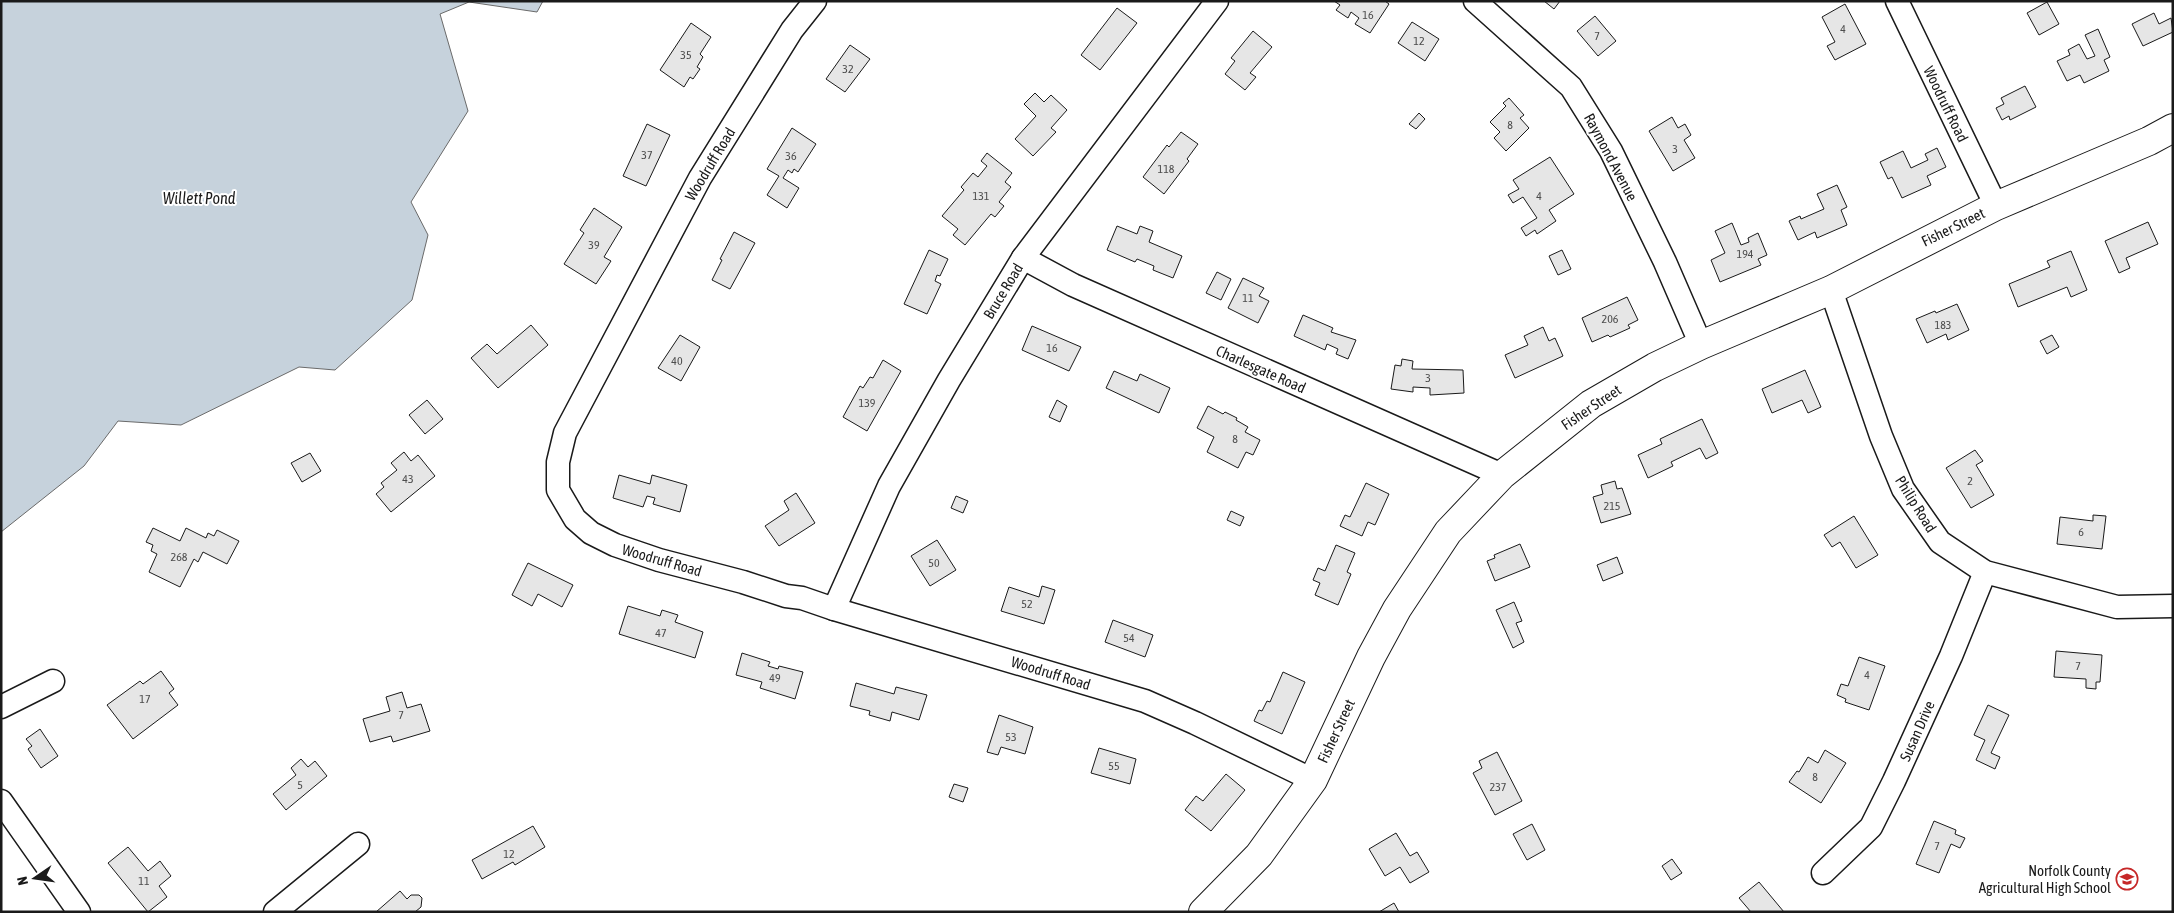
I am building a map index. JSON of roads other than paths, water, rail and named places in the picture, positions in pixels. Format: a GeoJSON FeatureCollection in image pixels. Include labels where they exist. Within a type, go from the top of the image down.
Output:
{"type":"FeatureCollection","features":[{"type":"Feature","properties":{"kind":"main road","name":"Fisher Street"},"geometry":{"type":"LineString","coordinates":[[1203,912],[1259,855],[1313,780],[1371,657],[1397,609],[1448,532],[1502,475],[1590,404],[1655,367],[1701,345],[1831,290],[1996,206],[2149,141],[2173,128]]}},
{"type":"Feature","properties":{"kind":"street","name":"Woodruff Road"},"geometry":{"type":"LineString","coordinates":[[815,1],[792,30],[700,178],[565,433],[558,462],[558,490],[575,519],[592,533],[615,545],[659,560],[743,582],[786,596],[802,598],[1145,701],[1313,780]]}},
{"type":"Feature","properties":{"kind":"street","name":"Bruce Road"},"geometry":{"type":"LineString","coordinates":[[834,609],[889,486],[1022,258],[1217,1]]}},
{"type":"Feature","properties":{"kind":"street","name":"Raymond Avenue"},"geometry":{"type":"LineString","coordinates":[[1475,1],[1571,87],[1610,151],[1665,262],[1701,345]]}},
{"type":"Feature","properties":{"kind":"street","name":"Woodruff Road"},"geometry":{"type":"LineString","coordinates":[[1897,1],[1996,206]]}},
{"type":"Feature","properties":{"kind":"street","name":"Charlesgate Road"},"geometry":{"type":"LineString","coordinates":[[1022,258],[1073,285],[1502,475]]}},
{"type":"Feature","properties":{"kind":"street","name":"Philip Road"},"geometry":{"type":"LineString","coordinates":[[1831,290],[1881,436],[1903,489],[1940,542],[1985,572],[2117,607],[2173,606]]}},
{"type":"Feature","properties":{"kind":"street","name":"Susan Drive"},"geometry":{"type":"LineString","coordinates":[[1822,873],[1871,827],[1951,656],[1985,572]]}},
{"type":"Feature","properties":{"kind":"street"},"geometry":{"type":"LineString","coordinates":[[1,707],[53,681]]}},
{"type":"Feature","properties":{"kind":"street"},"geometry":{"type":"LineString","coordinates":[[1,801],[79,912]]}},
{"type":"Feature","properties":{"kind":"street"},"geometry":{"type":"LineString","coordinates":[[275,912],[358,844]]}},
{"type":"Feature","properties":{"kind":"water","name":"Willett Pond"},"geometry":{"type":"Polygon","coordinates":[[[1,1],[543,1],[537,12],[469,2],[440,14],[468,111],[411,202],[428,235],[412,300],[335,370],[299,367],[181,425],[118,421],[84,466],[1,532],[1,1]]]}},
{"type":"Feature","properties":{"kind":"place","name":"Norfolk County Agricultural High School"},"geometry":{"type":"Point","coordinates":[2127,879]}}]}
